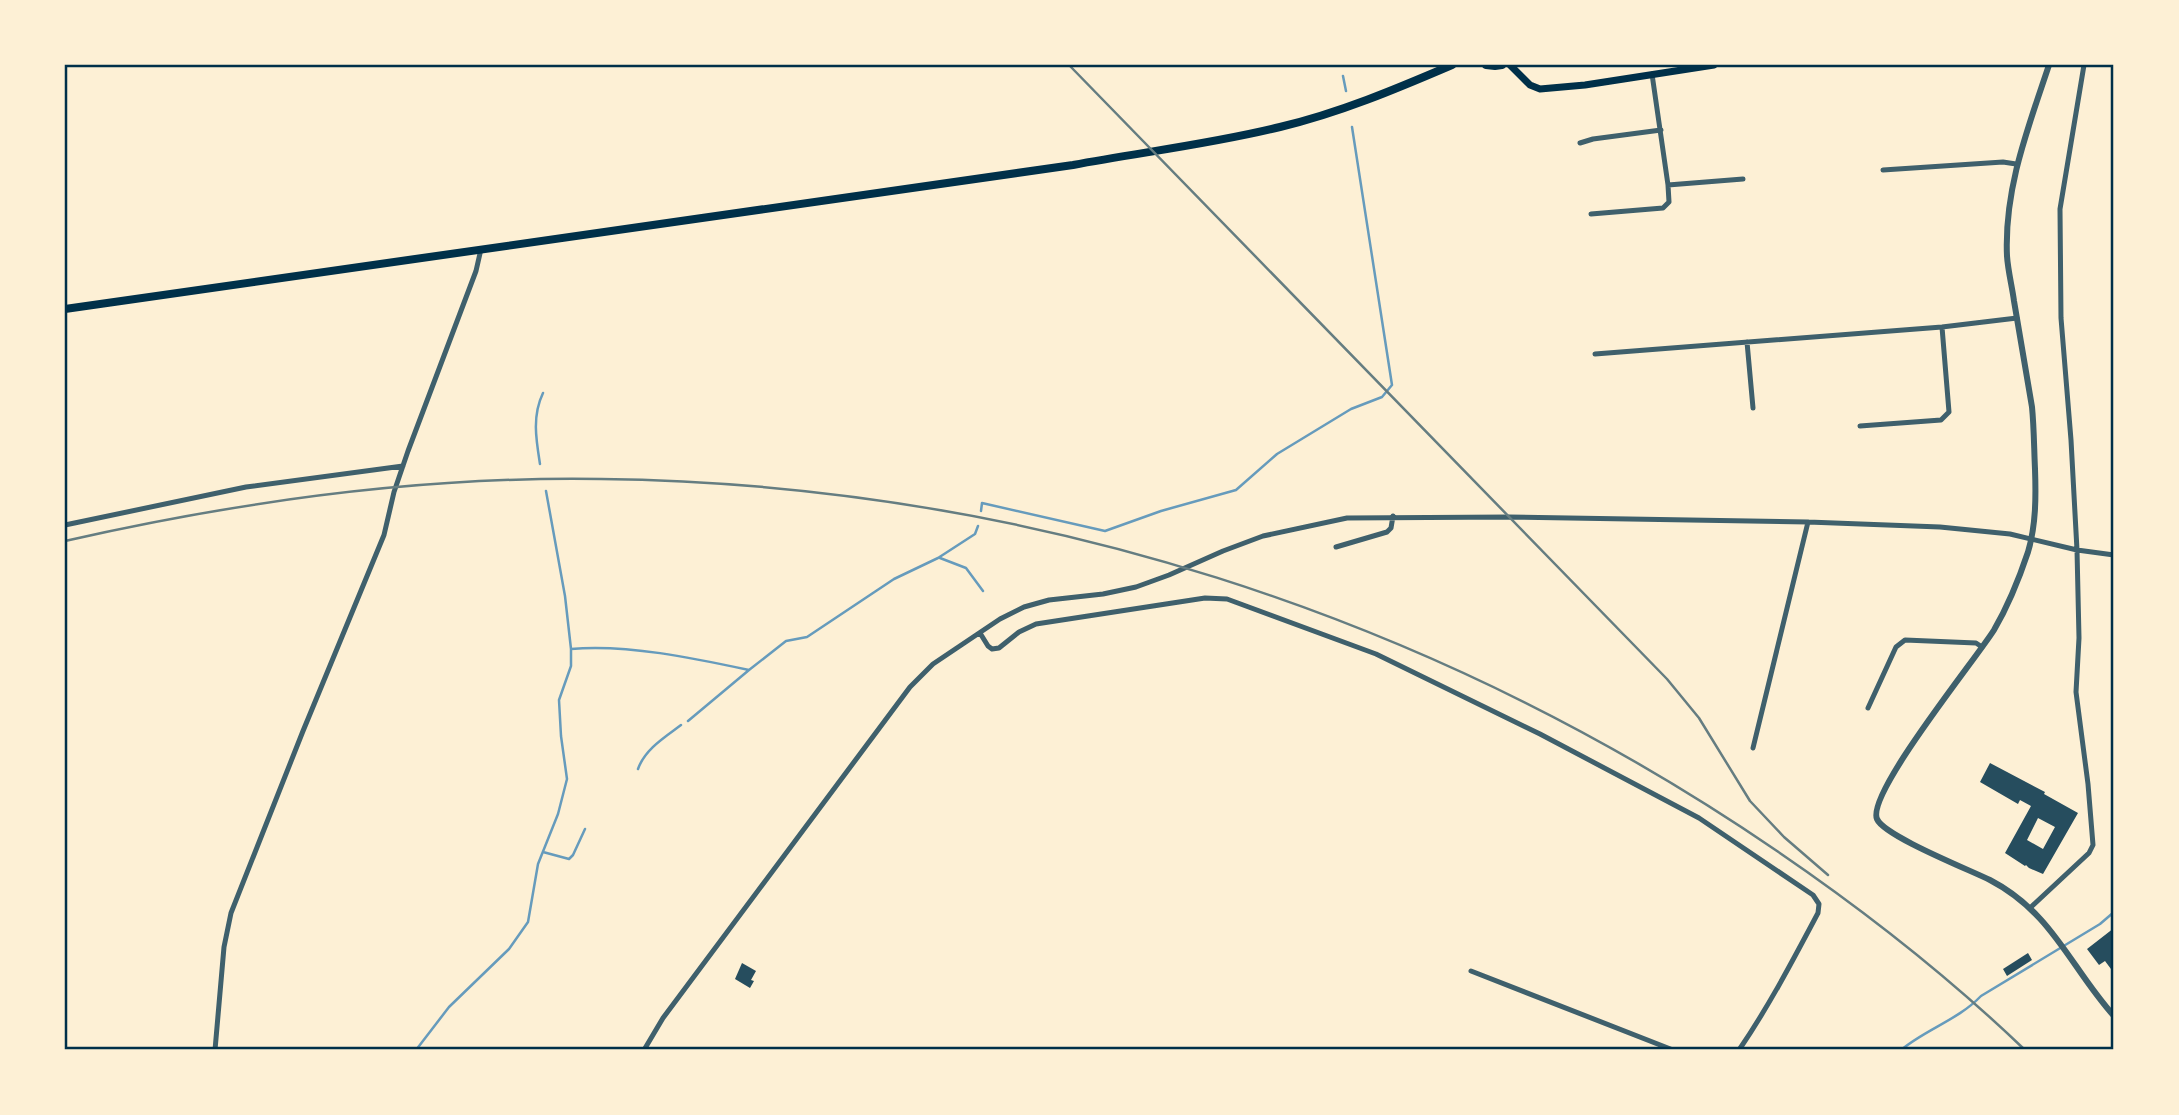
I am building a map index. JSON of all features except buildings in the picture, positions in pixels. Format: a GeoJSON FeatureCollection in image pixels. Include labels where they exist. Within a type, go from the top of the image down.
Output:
{"type":"FeatureCollection","features":[{"type":"Feature","properties":{"kind":"main road"},"geometry":{"type":"LineString","coordinates":[[65,309],[643,228],[791,204],[1073,165],[1204,143],[1314,118],[1390,92],[1452,65]]}},
{"type":"Feature","properties":{"kind":"main road"},"geometry":{"type":"LineString","coordinates":[[1486,65],[1502,65]]}},
{"type":"Feature","properties":{"kind":"main road"},"geometry":{"type":"LineString","coordinates":[[1510,65],[1530,85],[1540,89],[1585,85],[1714,65]]}},
{"type":"Feature","properties":{"kind":"street"},"geometry":{"type":"LineString","coordinates":[[2049,65],[2016,164],[2007,223],[2007,259],[2032,411],[2036,500],[2032,538],[2009,604],[1982,647],[1931,715],[1878,802],[1875,817],[1883,827],[1919,848],[2010,892],[2030,908],[2070,954],[2114,1016]]}},
{"type":"Feature","properties":{"kind":"street"},"geometry":{"type":"LineString","coordinates":[[2030,908],[2089,853],[2093,845],[2076,692],[2080,638],[2071,440],[2062,335],[2060,209],[2084,65]]}},
{"type":"Feature","properties":{"kind":"street"},"geometry":{"type":"LineString","coordinates":[[1591,214],[1663,208],[1669,202],[1652,74]]}},
{"type":"Feature","properties":{"kind":"street"},"geometry":{"type":"LineString","coordinates":[[1580,143],[1661,130]]}},
{"type":"Feature","properties":{"kind":"street"},"geometry":{"type":"LineString","coordinates":[[1883,170],[2016,164]]}},
{"type":"Feature","properties":{"kind":"street"},"geometry":{"type":"LineString","coordinates":[[1668,186],[1744,180]]}},
{"type":"Feature","properties":{"kind":"street"},"geometry":{"type":"LineString","coordinates":[[215,1050],[224,947],[231,913],[384,535],[403,466],[476,271],[481,249]]}},
{"type":"Feature","properties":{"kind":"street"},"geometry":{"type":"LineString","coordinates":[[1595,354],[1942,327],[2017,318]]}},
{"type":"Feature","properties":{"kind":"street"},"geometry":{"type":"LineString","coordinates":[[1860,426],[1941,420],[1949,412],[1942,327]]}},
{"type":"Feature","properties":{"kind":"street"},"geometry":{"type":"LineString","coordinates":[[1747,342],[1753,408]]}},
{"type":"Feature","properties":{"kind":"street"},"geometry":{"type":"LineString","coordinates":[[65,525],[246,487],[403,466]]}},
{"type":"Feature","properties":{"kind":"street"},"geometry":{"type":"LineString","coordinates":[[644,1050],[663,1018],[910,687],[933,664],[1024,607],[1049,600],[1136,587],[1263,536],[1347,519],[1393,516],[1808,522],[1940,527],[2032,538],[2077,550],[2114,555]]}},
{"type":"Feature","properties":{"kind":"street"},"geometry":{"type":"LineString","coordinates":[[1336,547],[1387,532],[1391,528],[1393,516]]}},
{"type":"Feature","properties":{"kind":"street"},"geometry":{"type":"LineString","coordinates":[[1753,748],[1808,522]]}},
{"type":"Feature","properties":{"kind":"street"},"geometry":{"type":"LineString","coordinates":[[980,633],[992,649],[999,648],[1019,632],[1036,624],[1205,598],[1227,599],[1376,654],[1635,783],[1699,818],[1813,895],[1819,904],[1818,913],[1784,977],[1739,1050]]}},
{"type":"Feature","properties":{"kind":"street"},"geometry":{"type":"LineString","coordinates":[[1868,708],[1896,647],[1905,640],[1976,643],[1982,647]]}},
{"type":"Feature","properties":{"kind":"street"},"geometry":{"type":"LineString","coordinates":[[1471,971],[1673,1050]]}},
{"type":"Feature","properties":{"kind":"waterway"},"geometry":{"type":"LineString","coordinates":[[1343,76],[1346,91]]}},
{"type":"Feature","properties":{"kind":"waterway"},"geometry":{"type":"LineString","coordinates":[[981,511],[982,503],[1105,531],[1161,511],[1236,490],[1277,454],[1351,409],[1382,397],[1392,385],[1352,127]]}},
{"type":"Feature","properties":{"kind":"waterway"},"geometry":{"type":"LineString","coordinates":[[540,464],[536,419],[543,393]]}},
{"type":"Feature","properties":{"kind":"waterway"},"geometry":{"type":"LineString","coordinates":[[416,1050],[449,1007],[509,949],[528,922],[538,864],[558,814],[567,779],[559,700],[571,666],[571,649],[565,596],[546,491]]}},
{"type":"Feature","properties":{"kind":"waterway"},"geometry":{"type":"LineString","coordinates":[[571,649],[637,650],[749,670],[786,641],[807,637],[894,579],[938,558],[975,534],[978,526]]}},
{"type":"Feature","properties":{"kind":"waterway"},"geometry":{"type":"LineString","coordinates":[[940,558],[966,568],[983,591]]}},
{"type":"Feature","properties":{"kind":"waterway"},"geometry":{"type":"LineString","coordinates":[[688,721],[749,670]]}},
{"type":"Feature","properties":{"kind":"waterway"},"geometry":{"type":"LineString","coordinates":[[638,769],[650,749],[681,725]]}},
{"type":"Feature","properties":{"kind":"waterway"},"geometry":{"type":"LineString","coordinates":[[543,852],[569,859],[585,829]]}},
{"type":"Feature","properties":{"kind":"waterway"},"geometry":{"type":"LineString","coordinates":[[1901,1050],[1962,1012],[1981,996],[2100,924],[2114,912]]}},
{"type":"Feature","properties":{"kind":"railway"},"geometry":{"type":"LineString","coordinates":[[1069,65],[1667,679],[1699,718],[1750,801],[1784,837],[1828,875]]}},
{"type":"Feature","properties":{"kind":"railway"},"geometry":{"type":"LineString","coordinates":[[65,541],[198,514],[331,494],[533,479],[601,479],[758,487],[914,506],[1067,536],[1217,578],[1363,630],[1506,693],[1644,767],[1777,851],[1842,897],[1936,971],[2025,1050]]}}]}
